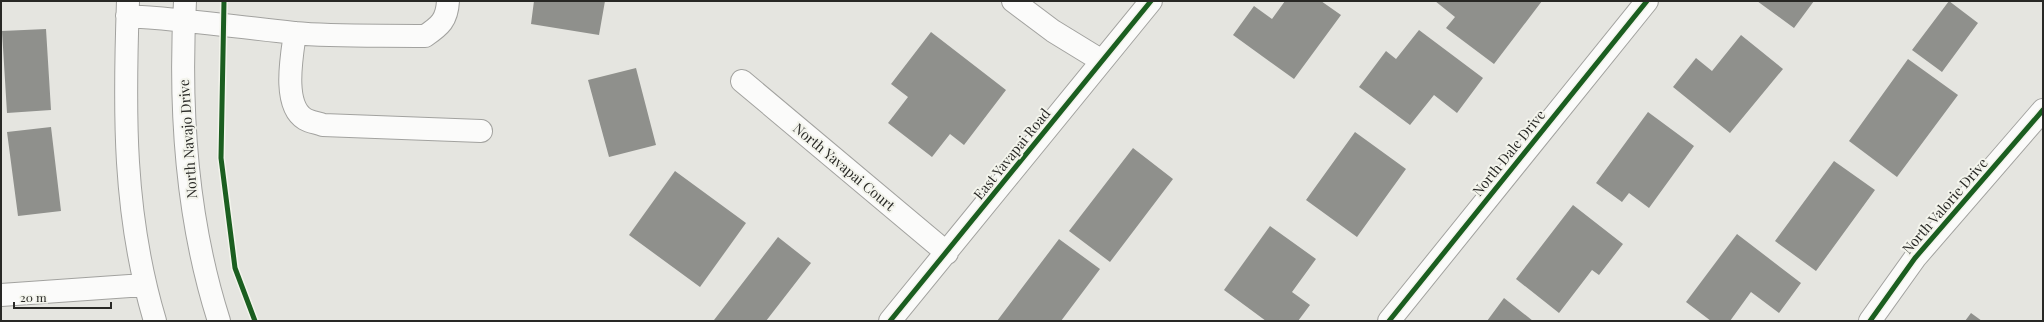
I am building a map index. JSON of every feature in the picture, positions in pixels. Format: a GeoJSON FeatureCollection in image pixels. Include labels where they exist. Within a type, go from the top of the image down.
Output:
{"type":"FeatureCollection","features":[{"type":"Feature","properties":{"kind":"street"},"geometry":{"type":"LineString","coordinates":[[155,321],[144,285],[128,182],[125,130],[128,8],[185,10],[222,26],[295,33],[425,36],[440,26],[447,9],[448,1]]}},
{"type":"Feature","properties":{"kind":"street"},"geometry":{"type":"LineString","coordinates":[[1014,1],[1053,31],[1102,61]]}},
{"type":"Feature","properties":{"kind":"street","name":"East Yavapai Road"},"geometry":{"type":"LineString","coordinates":[[890,321],[947,254],[1151,1]]}},
{"type":"Feature","properties":{"kind":"street","name":"North Dale Drive"},"geometry":{"type":"LineString","coordinates":[[1389,321],[1647,1]]}},
{"type":"Feature","properties":{"kind":"street","name":"North Navajo Drive"},"geometry":{"type":"LineString","coordinates":[[185,10],[183,98],[188,180],[205,279],[219,321]]}},
{"type":"Feature","properties":{"kind":"street"},"geometry":{"type":"LineString","coordinates":[[295,33],[290,71],[293,104],[305,119],[323,125],[481,131]]}},
{"type":"Feature","properties":{"kind":"street","name":"North Yavapai Court"},"geometry":{"type":"LineString","coordinates":[[742,81],[947,254]]}},
{"type":"Feature","properties":{"kind":"street","name":"North Valorie Drive"},"geometry":{"type":"LineString","coordinates":[[1870,321],[1915,258],[2043,110]]}},
{"type":"Feature","properties":{"kind":"street"},"geometry":{"type":"LineString","coordinates":[[1,295],[144,285]]}},
{"type":"Feature","properties":{"kind":"building"},"geometry":{"type":"Polygon","coordinates":[[[534,1],[605,1],[599,35],[531,24],[534,1]]]}},
{"type":"Feature","properties":{"kind":"building"},"geometry":{"type":"Polygon","coordinates":[[[1285,1],[1321,1],[1341,15],[1294,79],[1233,35],[1254,6],[1272,19],[1285,1]]]}},
{"type":"Feature","properties":{"kind":"building"},"geometry":{"type":"Polygon","coordinates":[[[1435,1],[1542,1],[1494,64],[1446,28],[1455,17],[1435,1]]]}},
{"type":"Feature","properties":{"kind":"building"},"geometry":{"type":"Polygon","coordinates":[[[1757,1],[1814,1],[1794,28],[1757,1]]]}},
{"type":"Feature","properties":{"kind":"building"},"geometry":{"type":"Polygon","coordinates":[[[1949,1],[1978,23],[1942,72],[1912,50],[1949,1]]]}},
{"type":"Feature","properties":{"kind":"building"},"geometry":{"type":"Polygon","coordinates":[[[46,29],[51,110],[7,113],[2,31],[46,29]]]}},
{"type":"Feature","properties":{"kind":"building"},"geometry":{"type":"Polygon","coordinates":[[[1419,30],[1483,78],[1457,113],[1434,95],[1410,125],[1359,87],[1386,51],[1396,59],[1419,30]]]}},
{"type":"Feature","properties":{"kind":"building"},"geometry":{"type":"Polygon","coordinates":[[[931,32],[1006,90],[964,145],[950,134],[932,157],[888,123],[908,97],[891,84],[931,32]]]}},
{"type":"Feature","properties":{"kind":"building"},"geometry":{"type":"Polygon","coordinates":[[[1741,35],[1783,69],[1730,133],[1673,87],[1696,58],[1712,71],[1741,35]]]}},
{"type":"Feature","properties":{"kind":"building"},"geometry":{"type":"Polygon","coordinates":[[[1908,59],[1958,95],[1897,177],[1849,141],[1908,59]]]}},
{"type":"Feature","properties":{"kind":"building"},"geometry":{"type":"Polygon","coordinates":[[[636,68],[656,145],[609,157],[588,80],[636,68]]]}},
{"type":"Feature","properties":{"kind":"building"},"geometry":{"type":"Polygon","coordinates":[[[1648,112],[1694,146],[1649,208],[1629,193],[1622,202],[1596,183],[1648,112]]]}},
{"type":"Feature","properties":{"kind":"building"},"geometry":{"type":"Polygon","coordinates":[[[51,127],[61,211],[18,216],[7,132],[51,127]]]}},
{"type":"Feature","properties":{"kind":"building"},"geometry":{"type":"Polygon","coordinates":[[[1355,132],[1406,169],[1357,237],[1306,200],[1355,132]]]}},
{"type":"Feature","properties":{"kind":"building"},"geometry":{"type":"Polygon","coordinates":[[[1133,148],[1173,179],[1110,262],[1069,231],[1133,148]]]}},
{"type":"Feature","properties":{"kind":"building"},"geometry":{"type":"Polygon","coordinates":[[[1834,161],[1875,190],[1816,271],[1775,241],[1834,161]]]}},
{"type":"Feature","properties":{"kind":"building"},"geometry":{"type":"Polygon","coordinates":[[[675,171],[746,223],[700,287],[629,235],[675,171]]]}},
{"type":"Feature","properties":{"kind":"building"},"geometry":{"type":"Polygon","coordinates":[[[1573,205],[1623,244],[1599,275],[1592,270],[1559,313],[1516,279],[1573,205]]]}},
{"type":"Feature","properties":{"kind":"building"},"geometry":{"type":"Polygon","coordinates":[[[1270,226],[1316,259],[1292,292],[1310,305],[1298,321],[1266,321],[1224,290],[1270,226]]]}},
{"type":"Feature","properties":{"kind":"building"},"geometry":{"type":"Polygon","coordinates":[[[1737,234],[1801,283],[1779,313],[1751,292],[1730,321],[1711,321],[1686,302],[1737,234]]]}},
{"type":"Feature","properties":{"kind":"building"},"geometry":{"type":"Polygon","coordinates":[[[778,237],[811,263],[766,321],[715,321],[714,320],[778,237]]]}},
{"type":"Feature","properties":{"kind":"building"},"geometry":{"type":"Polygon","coordinates":[[[1059,239],[1100,269],[1061,321],[997,321],[1059,239]]]}},
{"type":"Feature","properties":{"kind":"building"},"geometry":{"type":"Polygon","coordinates":[[[1504,298],[1533,321],[1487,321],[1504,298]]]}},
{"type":"Feature","properties":{"kind":"building"},"geometry":{"type":"Polygon","coordinates":[[[1971,313],[1982,321],[1965,321],[1971,313]]]}},
{"type":"Feature","properties":{"kind":"cycle path"},"geometry":{"type":"LineString","coordinates":[[224,1],[221,158],[235,268],[255,321]]}},
{"type":"Feature","properties":{"kind":"cycle path"},"geometry":{"type":"LineString","coordinates":[[890,321],[1151,1]]}},
{"type":"Feature","properties":{"kind":"cycle path"},"geometry":{"type":"LineString","coordinates":[[1389,321],[1647,1]]}},
{"type":"Feature","properties":{"kind":"cycle path"},"geometry":{"type":"LineString","coordinates":[[1870,321],[1915,258],[2043,110]]}}]}
